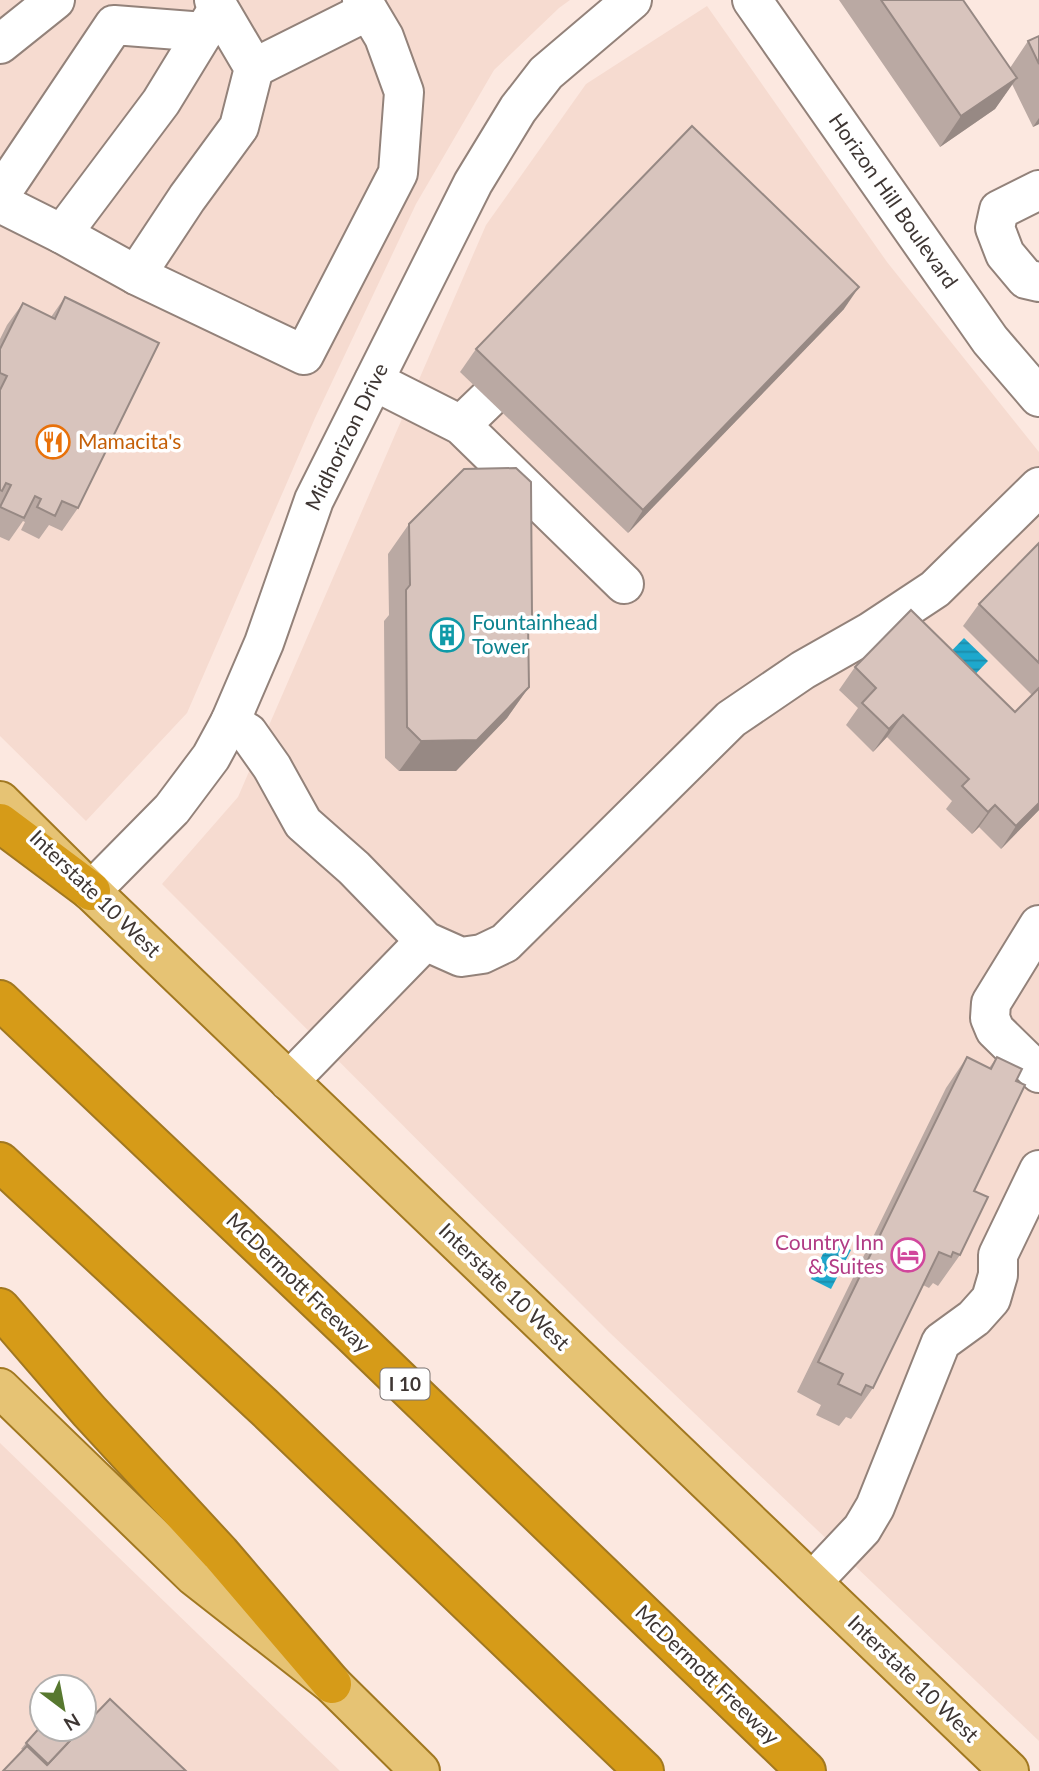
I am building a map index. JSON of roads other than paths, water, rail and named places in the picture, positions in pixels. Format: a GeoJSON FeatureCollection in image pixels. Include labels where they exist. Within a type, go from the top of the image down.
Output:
{"type":"FeatureCollection","features":[{"type":"Feature","properties":{"kind":"highway"},"geometry":{"type":"LineString","coordinates":[[0,823],[91,891]]}},
{"type":"Feature","properties":{"kind":"highway","name":"McDermott Freeway"},"geometry":{"type":"LineString","coordinates":[[0,1000],[806,1771]]}},
{"type":"Feature","properties":{"kind":"highway"},"geometry":{"type":"LineString","coordinates":[[0,1162],[264,1406],[644,1771]]}},
{"type":"Feature","properties":{"kind":"highway"},"geometry":{"type":"LineString","coordinates":[[0,1308],[89,1411],[220,1553],[332,1684]]}},
{"type":"Feature","properties":{"kind":"main road","name":"Interstate 10 West"},"geometry":{"type":"LineString","coordinates":[[0,801],[1009,1771]]}},
{"type":"Feature","properties":{"kind":"main road"},"geometry":{"type":"LineString","coordinates":[[0,1388],[194,1576],[332,1684],[420,1771]]}},
{"type":"Feature","properties":{"kind":"street"},"geometry":{"type":"LineString","coordinates":[[0,44],[55,0]]}},
{"type":"Feature","properties":{"kind":"street","name":"Midhorizon Drive"},"geometry":{"type":"LineString","coordinates":[[91,891],[172,809],[211,757],[230,722],[264,643],[314,500],[472,183],[518,109],[546,73],[632,0]]}},
{"type":"Feature","properties":{"kind":"street","name":"Horizon Hill Boulevard"},"geometry":{"type":"LineString","coordinates":[[752,0],[990,340],[1038,394]]}},
{"type":"Feature","properties":{"kind":"street"},"geometry":{"type":"LineString","coordinates":[[0,204],[136,275],[304,355],[398,173],[404,92],[384,37],[365,5],[254,68],[239,127],[187,198],[136,275]]}},
{"type":"Feature","properties":{"kind":"street"},"geometry":{"type":"LineString","coordinates":[[217,10],[254,68]]}},
{"type":"Feature","properties":{"kind":"street"},"geometry":{"type":"LineString","coordinates":[[0,195],[114,25],[217,10]]}},
{"type":"Feature","properties":{"kind":"street"},"geometry":{"type":"LineString","coordinates":[[62,234],[161,102],[217,10]]}},
{"type":"Feature","properties":{"kind":"street"},"geometry":{"type":"LineString","coordinates":[[1039,190],[999,210],[995,228],[1005,254],[1026,279],[1039,282]]}},
{"type":"Feature","properties":{"kind":"street"},"geometry":{"type":"LineString","coordinates":[[374,381],[461,425],[624,584]]}},
{"type":"Feature","properties":{"kind":"street"},"geometry":{"type":"LineString","coordinates":[[461,425],[488,399]]}},
{"type":"Feature","properties":{"kind":"street"},"geometry":{"type":"LineString","coordinates":[[230,722],[248,733],[272,767],[303,823],[354,867],[425,941],[461,957],[482,954],[505,943],[731,719],[803,670],[870,632],[935,589],[1039,487]]}},
{"type":"Feature","properties":{"kind":"street"},"geometry":{"type":"LineString","coordinates":[[1039,925],[991,1003],[990,1018],[996,1030],[1039,1073]]}},
{"type":"Feature","properties":{"kind":"street"},"geometry":{"type":"LineString","coordinates":[[289,1081],[425,941]]}},
{"type":"Feature","properties":{"kind":"street"},"geometry":{"type":"LineString","coordinates":[[812,1583],[862,1529],[875,1507],[941,1342],[974,1318],[991,1299],[998,1275],[998,1255],[1039,1170]]}},
{"type":"Feature","properties":{"kind":"water"},"geometry":{"type":"Polygon","coordinates":[[[964,638],[988,661],[961,689],[937,666],[964,638]]]}},
{"type":"Feature","properties":{"kind":"water"},"geometry":{"type":"Polygon","coordinates":[[[830,1239],[851,1250],[831,1289],[811,1279],[830,1239]]]}},
{"type":"Feature","properties":{"kind":"place","name":"Mamacita's"},"geometry":{"type":"Point","coordinates":[53,442]}},
{"type":"Feature","properties":{"kind":"place","name":"Fountainhead Tower"},"geometry":{"type":"Point","coordinates":[447,635]}},
{"type":"Feature","properties":{"kind":"place","name":"Country Inn & Suites"},"geometry":{"type":"Point","coordinates":[908,1255]}}]}
